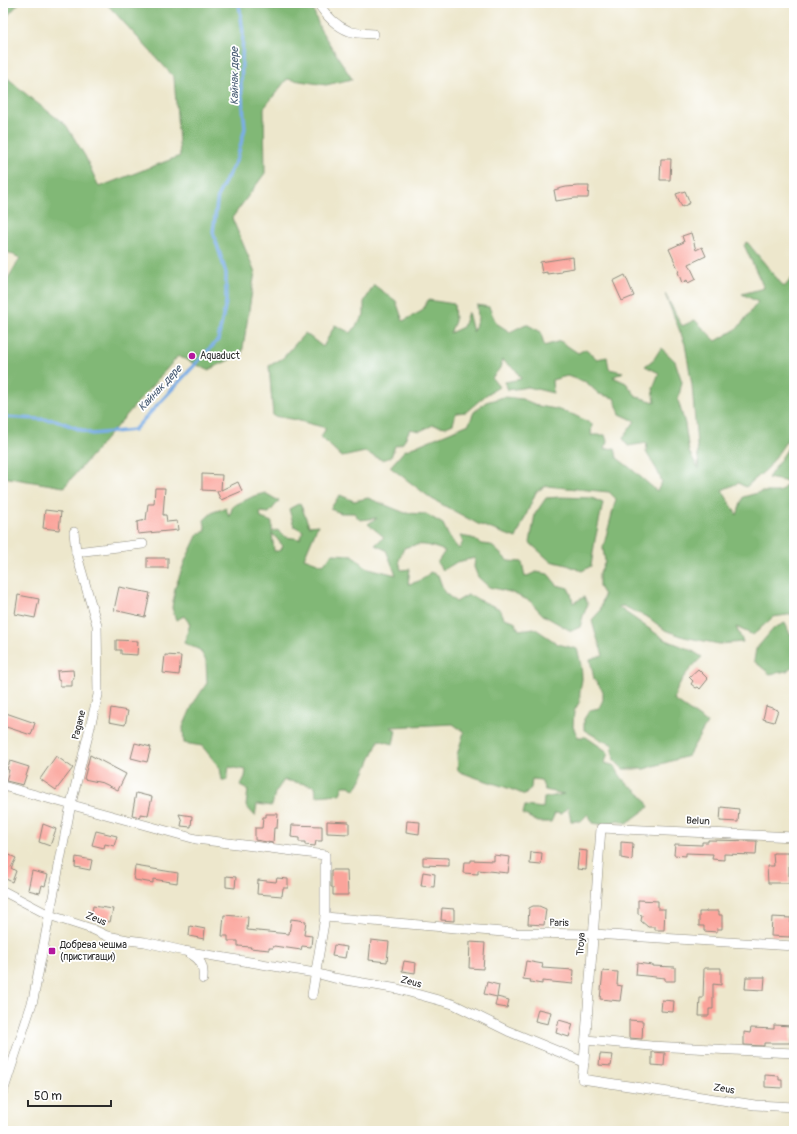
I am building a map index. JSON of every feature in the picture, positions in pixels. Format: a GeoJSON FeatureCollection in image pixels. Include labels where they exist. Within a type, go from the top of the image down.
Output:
{"type":"FeatureCollection","features":[{"type":"Feature","properties":{"kind":"street"},"geometry":{"type":"LineString","coordinates":[[318,3],[325,13],[342,28],[350,31],[374,34]]}},
{"type":"Feature","properties":{"kind":"street","name":"Pagane"},"geometry":{"type":"LineString","coordinates":[[3,1092],[33,1000],[71,804],[98,695],[97,625],[76,552],[74,532]]}},
{"type":"Feature","properties":{"kind":"street"},"geometry":{"type":"LineString","coordinates":[[76,552],[143,544]]}},
{"type":"Feature","properties":{"kind":"street"},"geometry":{"type":"LineString","coordinates":[[3,786],[196,839],[326,855],[325,917],[312,995]]}},
{"type":"Feature","properties":{"kind":"street","name":"Belun"},"geometry":{"type":"LineString","coordinates":[[601,828],[794,837]]}},
{"type":"Feature","properties":{"kind":"street","name":"Troya"},"geometry":{"type":"LineString","coordinates":[[584,1062],[601,828]]}},
{"type":"Feature","properties":{"kind":"street","name":"Zeus"},"geometry":{"type":"LineString","coordinates":[[3,891],[49,915],[92,928],[107,936],[398,989],[453,1004],[508,1031],[584,1062],[582,1079],[755,1105],[794,1107]]}},
{"type":"Feature","properties":{"kind":"street","name":"Paris"},"geometry":{"type":"LineString","coordinates":[[325,917],[516,933],[593,934],[794,946]]}},
{"type":"Feature","properties":{"kind":"street"},"geometry":{"type":"LineString","coordinates":[[184,950],[197,957],[203,969],[203,979]]}},
{"type":"Feature","properties":{"kind":"street"},"geometry":{"type":"LineString","coordinates":[[586,1040],[652,1046],[794,1053]]}},
{"type":"Feature","properties":{"kind":"green space"},"geometry":{"type":"Polygon","coordinates":[[[3,3],[19,3],[3,21],[3,3]]]}},
{"type":"Feature","properties":{"kind":"green space"},"geometry":{"type":"Polygon","coordinates":[[[106,3],[311,3],[320,29],[352,79],[326,85],[287,79],[264,108],[265,173],[232,218],[255,272],[242,354],[208,370],[178,356],[64,487],[3,477],[3,287],[20,258],[3,250],[3,74],[33,100],[66,125],[85,156],[99,187],[180,156],[174,77],[106,3]]]}},
{"type":"Feature","properties":{"kind":"green space"},"geometry":{"type":"Polygon","coordinates":[[[747,242],[784,287],[794,276],[794,430],[768,468],[746,487],[738,483],[722,490],[737,515],[743,497],[761,492],[780,492],[789,482],[768,478],[794,439],[794,614],[773,617],[753,635],[736,627],[743,642],[719,644],[684,637],[665,630],[649,618],[623,606],[618,607],[664,639],[691,650],[702,657],[688,671],[681,681],[674,700],[707,723],[688,756],[644,769],[623,769],[614,760],[612,744],[603,741],[584,730],[584,719],[590,710],[599,708],[603,700],[603,691],[594,679],[590,659],[603,655],[592,620],[600,611],[604,595],[599,587],[599,574],[605,562],[603,548],[616,499],[609,492],[546,486],[536,492],[516,538],[478,524],[432,499],[390,467],[404,451],[469,424],[474,412],[486,402],[504,397],[522,399],[539,406],[556,409],[574,415],[592,424],[591,435],[605,435],[607,441],[605,449],[615,448],[617,458],[657,491],[662,482],[657,470],[646,452],[647,443],[628,446],[623,438],[635,421],[620,414],[614,398],[599,394],[586,382],[567,376],[552,380],[553,393],[528,387],[508,390],[505,382],[521,379],[516,370],[502,360],[500,368],[492,378],[499,387],[486,395],[466,412],[456,413],[453,424],[446,427],[433,425],[420,431],[410,429],[403,443],[395,446],[391,457],[382,460],[365,452],[342,457],[321,437],[326,428],[292,419],[273,416],[269,366],[283,358],[305,333],[323,347],[335,325],[351,333],[364,315],[364,302],[374,285],[396,301],[403,321],[422,311],[428,300],[454,304],[455,321],[450,333],[463,327],[468,312],[473,332],[478,319],[477,305],[489,307],[496,323],[510,332],[526,324],[541,332],[544,346],[560,341],[578,353],[586,349],[597,359],[607,357],[609,369],[623,372],[613,377],[626,383],[637,397],[655,402],[653,388],[659,373],[645,366],[654,359],[661,348],[675,361],[682,382],[678,400],[685,424],[689,452],[699,469],[692,385],[685,344],[665,294],[682,326],[695,320],[716,341],[738,328],[758,302],[742,294],[764,288],[744,245],[747,242]]]}},
{"type":"Feature","properties":{"kind":"green space"},"geometry":{"type":"Polygon","coordinates":[[[265,493],[279,501],[269,513],[260,512],[261,518],[272,522],[272,532],[277,530],[286,537],[300,539],[303,531],[294,526],[289,509],[300,503],[309,526],[318,525],[304,558],[323,565],[332,554],[353,555],[365,567],[396,575],[386,550],[375,545],[384,537],[368,524],[377,518],[360,520],[354,513],[341,513],[330,509],[340,495],[354,501],[368,498],[405,513],[426,514],[443,524],[450,539],[459,549],[463,542],[460,536],[472,538],[481,544],[491,545],[508,561],[522,562],[525,577],[536,572],[548,574],[557,585],[568,588],[573,603],[584,597],[588,604],[580,627],[571,631],[543,615],[530,601],[510,592],[489,587],[478,577],[474,567],[475,558],[457,562],[443,570],[437,563],[445,551],[429,546],[415,545],[404,548],[399,560],[401,570],[410,569],[408,584],[420,580],[430,572],[438,575],[444,592],[456,602],[468,595],[500,609],[504,618],[514,621],[519,630],[534,628],[558,644],[577,649],[581,664],[582,679],[580,701],[574,711],[573,727],[578,737],[586,737],[608,752],[605,763],[615,766],[621,777],[642,796],[649,807],[627,823],[618,820],[605,825],[593,823],[588,814],[581,821],[571,821],[568,807],[561,814],[555,813],[551,822],[538,822],[523,814],[525,806],[543,808],[544,798],[564,794],[545,790],[541,780],[532,779],[531,788],[525,795],[458,771],[457,755],[464,732],[453,724],[390,727],[396,730],[393,744],[379,740],[355,790],[350,786],[343,786],[340,794],[316,796],[315,786],[284,780],[275,793],[272,806],[257,804],[255,816],[246,806],[248,790],[240,786],[245,777],[246,770],[229,767],[227,780],[222,780],[220,768],[202,746],[184,743],[183,727],[193,704],[207,683],[206,661],[200,650],[184,643],[190,624],[184,616],[176,620],[172,608],[175,588],[185,561],[198,534],[206,531],[204,520],[213,512],[226,508],[229,517],[233,506],[254,496],[265,493]],[[272,533],[274,551],[280,551],[283,546],[272,533]]]}},
{"type":"Feature","properties":{"kind":"green space"},"geometry":{"type":"Polygon","coordinates":[[[546,498],[592,498],[603,503],[591,566],[582,571],[567,565],[550,561],[530,543],[535,514],[546,498]]]}},
{"type":"Feature","properties":{"kind":"green space"},"geometry":{"type":"Polygon","coordinates":[[[785,623],[790,634],[794,634],[794,652],[792,653],[794,665],[787,671],[770,674],[754,661],[756,649],[774,628],[785,623]]]}},
{"type":"Feature","properties":{"kind":"building"},"geometry":{"type":"Polygon","coordinates":[[[661,159],[671,159],[670,180],[660,180],[661,159]]]}},
{"type":"Feature","properties":{"kind":"building"},"geometry":{"type":"Polygon","coordinates":[[[578,186],[589,186],[588,198],[575,198],[556,201],[554,190],[578,186]]]}},
{"type":"Feature","properties":{"kind":"building"},"geometry":{"type":"Polygon","coordinates":[[[685,191],[690,203],[682,207],[676,194],[685,191]]]}},
{"type":"Feature","properties":{"kind":"building"},"geometry":{"type":"Polygon","coordinates":[[[691,233],[696,250],[702,247],[706,256],[689,264],[696,279],[688,283],[687,280],[682,283],[678,272],[679,271],[669,249],[684,242],[682,236],[691,233]]]}},
{"type":"Feature","properties":{"kind":"building"},"geometry":{"type":"Polygon","coordinates":[[[573,257],[574,268],[561,270],[562,272],[547,274],[547,272],[542,273],[540,262],[573,257]]]}},
{"type":"Feature","properties":{"kind":"building"},"geometry":{"type":"Polygon","coordinates":[[[625,275],[634,296],[622,301],[613,281],[625,275]]]}},
{"type":"Feature","properties":{"kind":"building"},"geometry":{"type":"Polygon","coordinates":[[[202,474],[222,475],[221,490],[238,482],[242,491],[221,500],[217,492],[220,491],[202,490],[202,474]]]}},
{"type":"Feature","properties":{"kind":"building"},"geometry":{"type":"Polygon","coordinates":[[[155,488],[165,488],[163,515],[166,515],[167,522],[177,521],[178,530],[138,534],[137,522],[146,520],[148,504],[154,504],[155,488]]]}},
{"type":"Feature","properties":{"kind":"building"},"geometry":{"type":"Polygon","coordinates":[[[45,510],[61,512],[59,530],[43,528],[45,510]]]}},
{"type":"Feature","properties":{"kind":"building"},"geometry":{"type":"Polygon","coordinates":[[[147,558],[168,558],[168,568],[147,568],[147,558]]]}},
{"type":"Feature","properties":{"kind":"building"},"geometry":{"type":"Polygon","coordinates":[[[119,587],[150,593],[145,617],[114,610],[119,587]]]}},
{"type":"Feature","properties":{"kind":"building"},"geometry":{"type":"Polygon","coordinates":[[[18,595],[39,599],[35,618],[15,614],[18,595]]]}},
{"type":"Feature","properties":{"kind":"building"},"geometry":{"type":"Polygon","coordinates":[[[116,640],[138,641],[137,655],[121,654],[121,650],[116,650],[116,640]]]}},
{"type":"Feature","properties":{"kind":"building"},"geometry":{"type":"Polygon","coordinates":[[[165,655],[181,656],[179,675],[163,673],[165,655]]]}},
{"type":"Feature","properties":{"kind":"building"},"geometry":{"type":"Polygon","coordinates":[[[698,669],[708,679],[700,689],[691,684],[693,681],[689,677],[698,669]]]}},
{"type":"Feature","properties":{"kind":"building"},"geometry":{"type":"Polygon","coordinates":[[[73,670],[74,679],[72,680],[72,686],[60,686],[57,671],[73,670]]]}},
{"type":"Feature","properties":{"kind":"building"},"geometry":{"type":"Polygon","coordinates":[[[766,706],[778,710],[774,722],[763,719],[766,706]]]}},
{"type":"Feature","properties":{"kind":"building"},"geometry":{"type":"Polygon","coordinates":[[[111,708],[128,711],[125,725],[109,722],[111,708]]]}},
{"type":"Feature","properties":{"kind":"building"},"geometry":{"type":"Polygon","coordinates":[[[3,712],[35,723],[31,735],[3,726],[3,712]]]}},
{"type":"Feature","properties":{"kind":"building"},"geometry":{"type":"Polygon","coordinates":[[[135,743],[151,747],[147,762],[131,758],[135,743]]]}},
{"type":"Feature","properties":{"kind":"building"},"geometry":{"type":"Polygon","coordinates":[[[90,755],[126,774],[118,790],[103,783],[84,779],[90,755]]]}},
{"type":"Feature","properties":{"kind":"building"},"geometry":{"type":"Polygon","coordinates":[[[56,756],[73,768],[56,790],[40,779],[56,756]]]}},
{"type":"Feature","properties":{"kind":"building"},"geometry":{"type":"Polygon","coordinates":[[[10,761],[29,767],[23,785],[6,781],[9,770],[7,769],[10,761]]]}},
{"type":"Feature","properties":{"kind":"building"},"geometry":{"type":"Polygon","coordinates":[[[136,793],[152,797],[148,815],[140,814],[140,817],[132,815],[136,793]]]}},
{"type":"Feature","properties":{"kind":"building"},"geometry":{"type":"Polygon","coordinates":[[[721,807],[739,809],[738,822],[720,821],[721,807]]]}},
{"type":"Feature","properties":{"kind":"building"},"geometry":{"type":"Polygon","coordinates":[[[179,814],[192,816],[191,827],[181,826],[182,821],[179,814]]]}},
{"type":"Feature","properties":{"kind":"building"},"geometry":{"type":"Polygon","coordinates":[[[266,814],[278,814],[277,828],[274,828],[273,843],[255,840],[255,828],[262,828],[263,817],[266,817],[266,814]]]}},
{"type":"Feature","properties":{"kind":"building"},"geometry":{"type":"Polygon","coordinates":[[[327,821],[349,822],[349,834],[327,833],[327,821]]]}},
{"type":"Feature","properties":{"kind":"building"},"geometry":{"type":"Polygon","coordinates":[[[407,821],[420,822],[419,834],[406,832],[407,821]]]}},
{"type":"Feature","properties":{"kind":"building"},"geometry":{"type":"Polygon","coordinates":[[[43,824],[56,829],[50,846],[39,842],[43,824]]]}},
{"type":"Feature","properties":{"kind":"building"},"geometry":{"type":"Polygon","coordinates":[[[292,825],[322,826],[322,841],[316,841],[315,846],[305,845],[305,842],[299,842],[299,838],[291,837],[292,825]]]}},
{"type":"Feature","properties":{"kind":"building"},"geometry":{"type":"Polygon","coordinates":[[[96,831],[117,836],[114,846],[105,844],[104,848],[92,845],[96,831]]]}},
{"type":"Feature","properties":{"kind":"building"},"geometry":{"type":"Polygon","coordinates":[[[708,840],[757,841],[756,855],[724,854],[724,860],[712,859],[713,854],[686,853],[686,856],[674,855],[675,844],[702,845],[702,842],[708,842],[708,840]]]}},
{"type":"Feature","properties":{"kind":"building"},"geometry":{"type":"Polygon","coordinates":[[[621,842],[633,843],[632,860],[621,858],[621,842]]]}},
{"type":"Feature","properties":{"kind":"building"},"geometry":{"type":"Polygon","coordinates":[[[579,850],[587,851],[586,870],[577,869],[579,850]]]}},
{"type":"Feature","properties":{"kind":"building"},"geometry":{"type":"Polygon","coordinates":[[[3,852],[16,858],[11,868],[16,871],[12,882],[6,879],[3,885],[3,852]]]}},
{"type":"Feature","properties":{"kind":"building"},"geometry":{"type":"Polygon","coordinates":[[[531,852],[542,853],[541,865],[530,864],[531,852]]]}},
{"type":"Feature","properties":{"kind":"building"},"geometry":{"type":"Polygon","coordinates":[[[773,853],[789,853],[789,883],[768,883],[767,866],[774,866],[773,853]]]}},
{"type":"Feature","properties":{"kind":"building"},"geometry":{"type":"Polygon","coordinates":[[[494,855],[510,857],[508,873],[478,870],[478,874],[463,873],[464,862],[471,862],[471,860],[494,861],[494,855]]]}},
{"type":"Feature","properties":{"kind":"building"},"geometry":{"type":"Polygon","coordinates":[[[76,857],[92,860],[90,870],[75,867],[76,857]]]}},
{"type":"Feature","properties":{"kind":"building"},"geometry":{"type":"Polygon","coordinates":[[[423,857],[449,858],[449,866],[423,865],[423,857]]]}},
{"type":"Feature","properties":{"kind":"building"},"geometry":{"type":"Polygon","coordinates":[[[135,866],[178,873],[177,883],[153,879],[153,883],[135,880],[135,866]]]}},
{"type":"Feature","properties":{"kind":"building"},"geometry":{"type":"Polygon","coordinates":[[[331,870],[347,870],[348,895],[333,895],[333,887],[331,887],[331,870]]]}},
{"type":"Feature","properties":{"kind":"building"},"geometry":{"type":"Polygon","coordinates":[[[32,871],[48,875],[45,886],[42,885],[40,893],[28,890],[32,871]]]}},
{"type":"Feature","properties":{"kind":"building"},"geometry":{"type":"Polygon","coordinates":[[[423,872],[435,874],[434,887],[421,886],[423,872]]]}},
{"type":"Feature","properties":{"kind":"building"},"geometry":{"type":"Polygon","coordinates":[[[226,876],[236,877],[235,888],[226,887],[226,876]]]}},
{"type":"Feature","properties":{"kind":"building"},"geometry":{"type":"Polygon","coordinates":[[[277,878],[288,879],[288,888],[283,888],[282,896],[257,894],[258,880],[276,882],[277,878]]]}},
{"type":"Feature","properties":{"kind":"building"},"geometry":{"type":"Polygon","coordinates":[[[638,900],[658,901],[658,909],[665,909],[664,930],[655,930],[655,927],[648,927],[641,921],[642,915],[638,914],[638,900]]]}},
{"type":"Feature","properties":{"kind":"building"},"geometry":{"type":"Polygon","coordinates":[[[93,906],[113,909],[110,922],[91,919],[93,906]]]}},
{"type":"Feature","properties":{"kind":"building"},"geometry":{"type":"Polygon","coordinates":[[[539,906],[546,909],[544,925],[528,924],[529,908],[539,906]]]}},
{"type":"Feature","properties":{"kind":"building"},"geometry":{"type":"Polygon","coordinates":[[[442,908],[454,909],[454,921],[441,920],[442,908]]]}},
{"type":"Feature","properties":{"kind":"building"},"geometry":{"type":"Polygon","coordinates":[[[719,911],[719,915],[722,915],[722,929],[717,929],[717,932],[704,931],[704,926],[699,926],[699,912],[719,911]]]}},
{"type":"Feature","properties":{"kind":"building"},"geometry":{"type":"Polygon","coordinates":[[[224,915],[248,917],[247,930],[289,934],[291,919],[306,921],[304,935],[312,936],[311,947],[302,946],[301,950],[274,946],[273,948],[269,948],[269,950],[238,946],[238,941],[228,941],[228,936],[222,936],[224,915]]]}},
{"type":"Feature","properties":{"kind":"building"},"geometry":{"type":"Polygon","coordinates":[[[772,917],[791,918],[790,937],[771,936],[772,917]]]}},
{"type":"Feature","properties":{"kind":"building"},"geometry":{"type":"Polygon","coordinates":[[[190,926],[205,929],[204,939],[189,936],[190,926]]]}},
{"type":"Feature","properties":{"kind":"building"},"geometry":{"type":"Polygon","coordinates":[[[371,940],[389,942],[387,962],[369,960],[371,940]]]}},
{"type":"Feature","properties":{"kind":"building"},"geometry":{"type":"Polygon","coordinates":[[[470,942],[485,943],[483,969],[469,968],[470,942]]]}},
{"type":"Feature","properties":{"kind":"building"},"geometry":{"type":"Polygon","coordinates":[[[334,945],[347,947],[345,958],[332,956],[334,945]]]}},
{"type":"Feature","properties":{"kind":"building"},"geometry":{"type":"Polygon","coordinates":[[[404,961],[416,963],[415,973],[402,971],[404,961]]]}},
{"type":"Feature","properties":{"kind":"building"},"geometry":{"type":"Polygon","coordinates":[[[526,961],[543,964],[542,968],[574,970],[573,984],[542,981],[542,984],[523,979],[526,961]]]}},
{"type":"Feature","properties":{"kind":"building"},"geometry":{"type":"Polygon","coordinates":[[[637,963],[652,966],[675,967],[675,981],[665,981],[665,978],[636,975],[637,963]]]}},
{"type":"Feature","properties":{"kind":"building"},"geometry":{"type":"Polygon","coordinates":[[[704,968],[721,968],[721,985],[713,984],[713,1009],[709,1009],[709,1016],[699,1016],[700,998],[703,998],[704,968]]]}},
{"type":"Feature","properties":{"kind":"building"},"geometry":{"type":"Polygon","coordinates":[[[603,971],[618,972],[617,985],[622,986],[620,1001],[600,999],[603,971]]]}},
{"type":"Feature","properties":{"kind":"building"},"geometry":{"type":"Polygon","coordinates":[[[746,977],[765,977],[764,990],[745,989],[746,977]]]}},
{"type":"Feature","properties":{"kind":"building"},"geometry":{"type":"Polygon","coordinates":[[[487,982],[499,985],[497,997],[484,994],[487,982]]]}},
{"type":"Feature","properties":{"kind":"building"},"geometry":{"type":"Polygon","coordinates":[[[497,997],[509,1000],[507,1008],[495,1006],[497,997]]]}},
{"type":"Feature","properties":{"kind":"building"},"geometry":{"type":"Polygon","coordinates":[[[662,1000],[674,1001],[673,1012],[661,1011],[662,1000]]]}},
{"type":"Feature","properties":{"kind":"building"},"geometry":{"type":"Polygon","coordinates":[[[538,1009],[551,1012],[548,1024],[535,1021],[538,1009]]]}},
{"type":"Feature","properties":{"kind":"building"},"geometry":{"type":"Polygon","coordinates":[[[559,1020],[573,1024],[569,1037],[556,1033],[559,1020]]]}},
{"type":"Feature","properties":{"kind":"building"},"geometry":{"type":"Polygon","coordinates":[[[629,1020],[643,1021],[642,1039],[629,1038],[629,1020]]]}},
{"type":"Feature","properties":{"kind":"building"},"geometry":{"type":"Polygon","coordinates":[[[774,1025],[791,1026],[790,1043],[764,1043],[764,1046],[744,1045],[744,1032],[750,1033],[751,1028],[774,1029],[774,1025]]]}},
{"type":"Feature","properties":{"kind":"building"},"geometry":{"type":"Polygon","coordinates":[[[652,1052],[665,1053],[664,1066],[652,1065],[652,1052]]]}},
{"type":"Feature","properties":{"kind":"building"},"geometry":{"type":"Polygon","coordinates":[[[600,1054],[613,1055],[611,1066],[599,1065],[600,1054]]]}},
{"type":"Feature","properties":{"kind":"building"},"geometry":{"type":"Polygon","coordinates":[[[765,1075],[779,1076],[779,1080],[782,1080],[782,1088],[765,1087],[765,1075]]]}},
{"type":"Feature","properties":{"kind":"waterway","name":"Кайнак дере"},"geometry":{"type":"LineString","coordinates":[[4,417],[55,420],[92,434],[134,430],[218,340],[226,302],[226,273],[213,232],[218,195],[237,159],[245,128],[241,86],[243,32],[239,3]]}},
{"type":"Feature","properties":{"kind":"place","name":"Aquaduct"},"geometry":{"type":"Point","coordinates":[192,356]}},
{"type":"Feature","properties":{"kind":"place","name":"Добрева чешма (пристигащи)"},"geometry":{"type":"Point","coordinates":[52,951]}}]}
